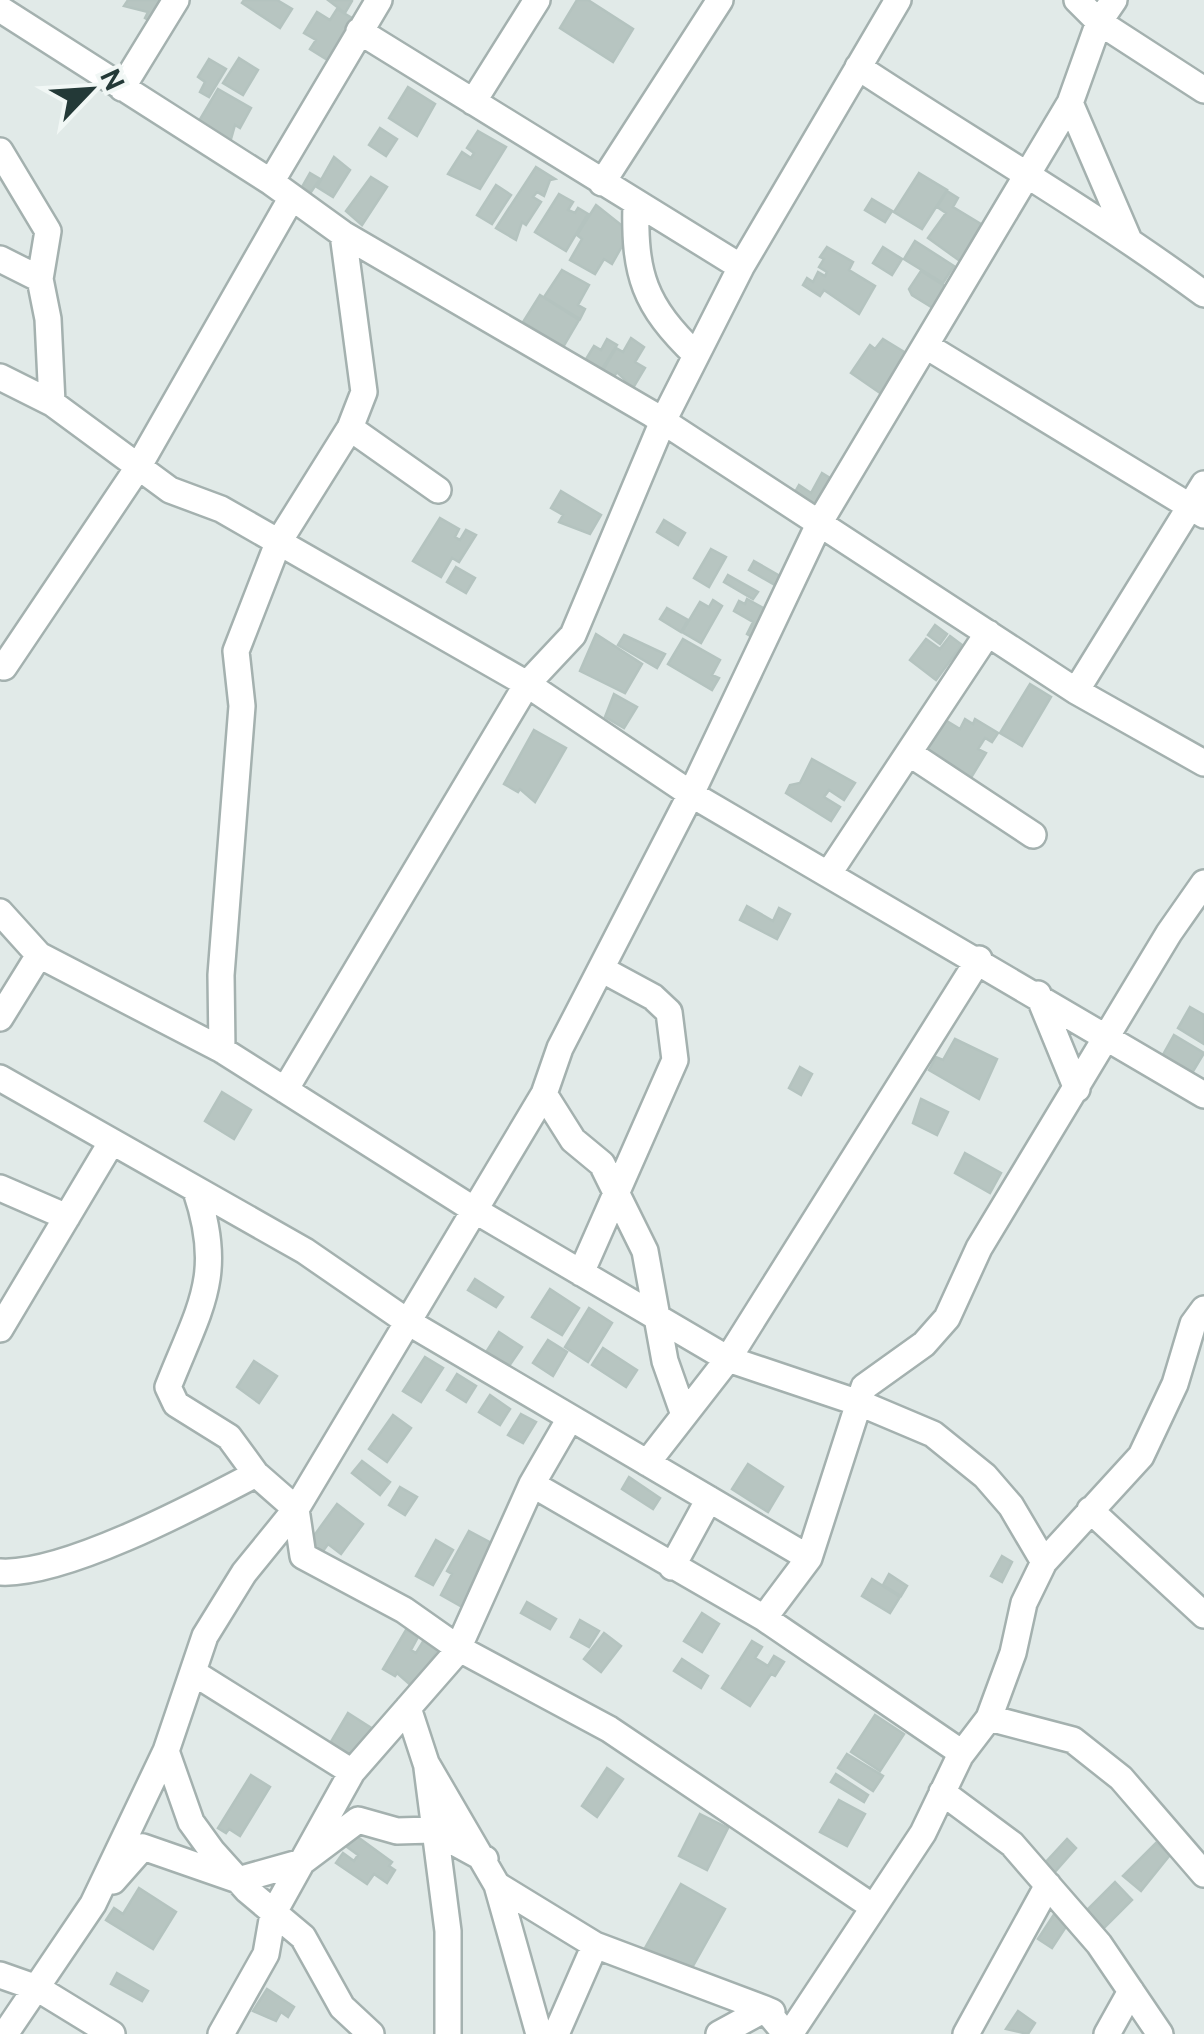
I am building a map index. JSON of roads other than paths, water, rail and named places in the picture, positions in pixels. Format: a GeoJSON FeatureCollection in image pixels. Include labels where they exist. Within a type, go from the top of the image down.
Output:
{"type":"FeatureCollection","features":[{"type":"Feature","properties":{"kind":"street"},"geometry":{"type":"LineString","coordinates":[[122,88],[176,0]]}},
{"type":"Feature","properties":{"kind":"street"},"geometry":{"type":"LineString","coordinates":[[4,667],[137,469],[378,0]]}},
{"type":"Feature","properties":{"kind":"street"},"geometry":{"type":"LineString","coordinates":[[473,102],[537,0]]}},
{"type":"Feature","properties":{"kind":"street"},"geometry":{"type":"LineString","coordinates":[[602,183],[720,0]]}},
{"type":"Feature","properties":{"kind":"street"},"geometry":{"type":"LineString","coordinates":[[285,1090],[527,684],[556,657],[581,619],[663,421],[741,267],[898,0]]}},
{"type":"Feature","properties":{"kind":"street"},"geometry":{"type":"LineString","coordinates":[[1077,0],[1099,22],[1204,90]]}},
{"type":"Feature","properties":{"kind":"street"},"geometry":{"type":"LineString","coordinates":[[93,1904],[166,1751],[204,1636],[244,1573],[296,1509],[544,1094],[560,1048],[692,794],[821,520],[928,348],[1070,103],[1099,22],[1114,0]]}},
{"type":"Feature","properties":{"kind":"street"},"geometry":{"type":"LineString","coordinates":[[0,9],[281,189],[343,234],[663,421],[821,520],[1076,692],[1204,763]]}},
{"type":"Feature","properties":{"kind":"street"},"geometry":{"type":"LineString","coordinates":[[359,31],[741,267]]}},
{"type":"Feature","properties":{"kind":"street"},"geometry":{"type":"LineString","coordinates":[[858,67],[1026,178],[1128,238],[1204,294]]}},
{"type":"Feature","properties":{"kind":"street"},"geometry":{"type":"LineString","coordinates":[[1070,103],[1128,238]]}},
{"type":"Feature","properties":{"kind":"street"},"geometry":{"type":"LineString","coordinates":[[0,152],[48,232],[40,279],[48,319],[52,403]]}},
{"type":"Feature","properties":{"kind":"street"},"geometry":{"type":"LineString","coordinates":[[636,204],[635,240],[649,304],[696,355]]}},
{"type":"Feature","properties":{"kind":"street"},"geometry":{"type":"LineString","coordinates":[[222,1050],[221,975],[242,706],[236,651],[278,543],[350,428],[364,392],[343,234]]}},
{"type":"Feature","properties":{"kind":"street"},"geometry":{"type":"LineString","coordinates":[[0,259],[40,279]]}},
{"type":"Feature","properties":{"kind":"street"},"geometry":{"type":"LineString","coordinates":[[928,348],[1197,511]]}},
{"type":"Feature","properties":{"kind":"street"},"geometry":{"type":"LineString","coordinates":[[0,377],[52,403],[170,490],[221,509],[527,684],[692,794],[1204,1095]]}},
{"type":"Feature","properties":{"kind":"street"},"geometry":{"type":"LineString","coordinates":[[350,428],[438,490]]}},
{"type":"Feature","properties":{"kind":"street"},"geometry":{"type":"LineString","coordinates":[[1076,692],[1197,511],[1204,484]]}},
{"type":"Feature","properties":{"kind":"street"},"geometry":{"type":"LineString","coordinates":[[830,874],[988,632]]}},
{"type":"Feature","properties":{"kind":"street"},"geometry":{"type":"LineString","coordinates":[[909,754],[1033,835]]}},
{"type":"Feature","properties":{"kind":"street"},"geometry":{"type":"LineString","coordinates":[[764,1618],[809,1558],[862,1404],[864,1387],[924,1344],[947,1318],[979,1248],[1169,933],[1204,883]]}},
{"type":"Feature","properties":{"kind":"street"},"geometry":{"type":"LineString","coordinates":[[0,912],[38,956],[222,1050],[476,1211],[660,1320],[728,1358],[862,1404],[933,1434],[984,1476],[1010,1506],[1044,1562]]}},
{"type":"Feature","properties":{"kind":"street"},"geometry":{"type":"LineString","coordinates":[[0,1018],[38,956]]}},
{"type":"Feature","properties":{"kind":"street"},"geometry":{"type":"LineString","coordinates":[[647,1462],[728,1358],[979,960]]}},
{"type":"Feature","properties":{"kind":"street"},"geometry":{"type":"LineString","coordinates":[[580,1273],[674,1060],[675,1036],[669,1012],[654,997],[603,970]]}},
{"type":"Feature","properties":{"kind":"street"},"geometry":{"type":"LineString","coordinates":[[1038,994],[1077,1090]]}},
{"type":"Feature","properties":{"kind":"street"},"geometry":{"type":"LineString","coordinates":[[0,1078],[305,1251],[408,1322],[809,1558]]}},
{"type":"Feature","properties":{"kind":"street"},"geometry":{"type":"LineString","coordinates":[[544,1094],[572,1140],[602,1164],[645,1251],[665,1361],[683,1412]]}},
{"type":"Feature","properties":{"kind":"street"},"geometry":{"type":"LineString","coordinates":[[0,1329],[111,1143]]}},
{"type":"Feature","properties":{"kind":"street"},"geometry":{"type":"LineString","coordinates":[[0,1188],[67,1217]]}},
{"type":"Feature","properties":{"kind":"street"},"geometry":{"type":"LineString","coordinates":[[196,1190],[210,1240],[209,1284],[168,1386],[176,1404],[229,1438],[256,1474],[296,1509],[303,1556],[404,1610],[458,1648],[609,1729],[872,1907]]}},
{"type":"Feature","properties":{"kind":"street"},"geometry":{"type":"LineString","coordinates":[[497,1885],[595,1945],[764,2008],[792,2030],[923,1833],[962,1753],[989,1718],[1013,1653],[1024,1603],[1044,1562],[1141,1456],[1175,1384],[1193,1324],[1204,1309]]}},
{"type":"Feature","properties":{"kind":"street"},"geometry":{"type":"LineString","coordinates":[[221,2034],[266,1954],[273,1914],[352,1772],[458,1648],[532,1484],[569,1420]]}},
{"type":"Feature","properties":{"kind":"street"},"geometry":{"type":"LineString","coordinates":[[0,1572],[46,1567],[138,1530],[256,1474]]}},
{"type":"Feature","properties":{"kind":"street"},"geometry":{"type":"LineString","coordinates":[[532,1484],[764,1618],[962,1753]]}},
{"type":"Feature","properties":{"kind":"street"},"geometry":{"type":"LineString","coordinates":[[672,1567],[709,1499]]}},
{"type":"Feature","properties":{"kind":"street"},"geometry":{"type":"LineString","coordinates":[[1090,1510],[1200,1603]]}},
{"type":"Feature","properties":{"kind":"street"},"geometry":{"type":"LineString","coordinates":[[194,1673],[352,1772]]}},
{"type":"Feature","properties":{"kind":"street"},"geometry":{"type":"LineString","coordinates":[[408,1708],[426,1763],[448,1931],[448,2034]]}},
{"type":"Feature","properties":{"kind":"street"},"geometry":{"type":"LineString","coordinates":[[989,1718],[1074,1740],[1121,1778],[1204,1874]]}},
{"type":"Feature","properties":{"kind":"street"},"geometry":{"type":"LineString","coordinates":[[166,1751],[191,1822],[238,1880],[303,1937],[342,2007],[371,2034]]}},
{"type":"Feature","properties":{"kind":"street"},"geometry":{"type":"LineString","coordinates":[[426,1763],[485,1858],[497,1885],[539,2034]]}},
{"type":"Feature","properties":{"kind":"street"},"geometry":{"type":"LineString","coordinates":[[942,1792],[1012,1844],[1099,1944],[1160,2034]]}},
{"type":"Feature","properties":{"kind":"street"},"geometry":{"type":"LineString","coordinates":[[5,2034],[93,1904],[144,1847],[238,1880],[302,1862],[358,1820],[397,1831],[432,1830],[485,1858]]}},
{"type":"Feature","properties":{"kind":"street"},"geometry":{"type":"LineString","coordinates":[[966,2034],[1048,1885]]}},
{"type":"Feature","properties":{"kind":"street"},"geometry":{"type":"LineString","coordinates":[[556,2034],[595,1945]]}},
{"type":"Feature","properties":{"kind":"street"},"geometry":{"type":"LineString","coordinates":[[0,1975],[37,1988],[112,2034]]}},
{"type":"Feature","properties":{"kind":"street"},"geometry":{"type":"LineString","coordinates":[[1106,2034],[1131,1991]]}},
{"type":"Feature","properties":{"kind":"street"},"geometry":{"type":"LineString","coordinates":[[719,2034],[764,2008]]}}]}
